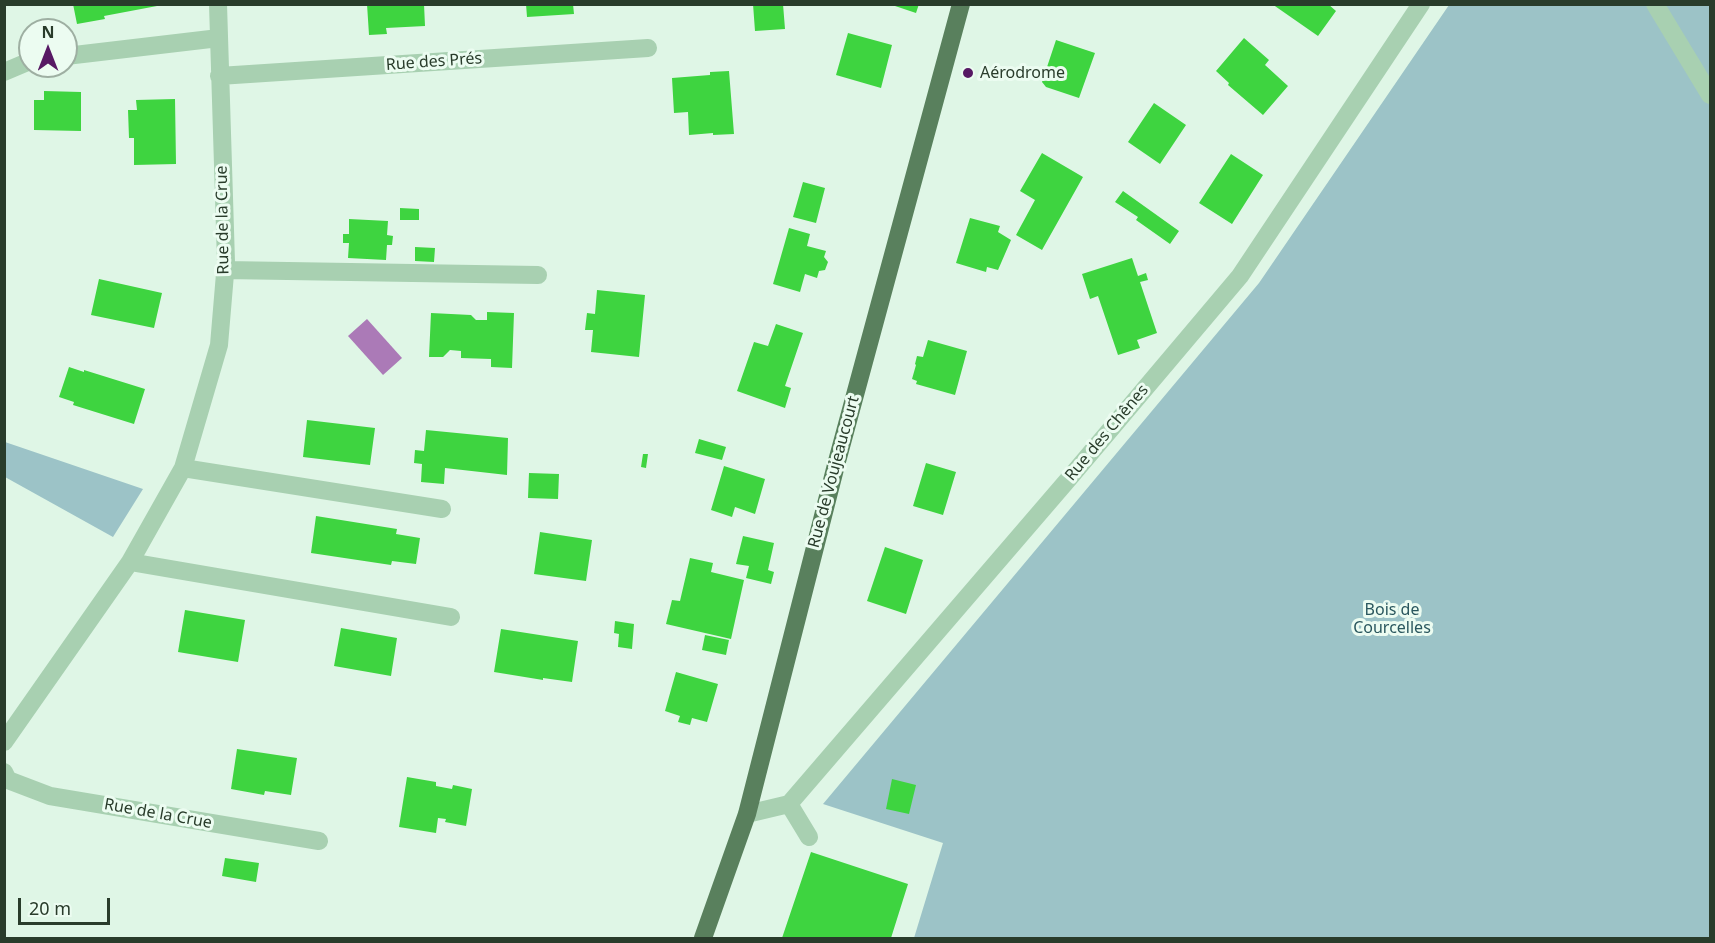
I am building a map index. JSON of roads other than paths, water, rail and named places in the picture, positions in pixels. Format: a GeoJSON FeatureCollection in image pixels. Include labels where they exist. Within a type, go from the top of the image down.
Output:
{"type":"FeatureCollection","features":[{"type":"Feature","properties":{"kind":"main road","name":"Rue de Voujeaucourt"},"geometry":{"type":"LineString","coordinates":[[704,939],[747,814],[836,465],[961,4]]}},
{"type":"Feature","properties":{"kind":"street","name":"Rue de la Crue"},"geometry":{"type":"LineString","coordinates":[[4,742],[130,562],[183,468],[219,345],[226,262],[218,4]]}},
{"type":"Feature","properties":{"kind":"street","name":"Rue des Chênes"},"geometry":{"type":"LineString","coordinates":[[789,804],[1240,276],[1421,4]]}},
{"type":"Feature","properties":{"kind":"street"},"geometry":{"type":"LineString","coordinates":[[1655,4],[1710,95]]}},
{"type":"Feature","properties":{"kind":"street"},"geometry":{"type":"LineString","coordinates":[[78,55],[219,38]]}},
{"type":"Feature","properties":{"kind":"street","name":"Rue des Prés"},"geometry":{"type":"LineString","coordinates":[[219,76],[648,48]]}},
{"type":"Feature","properties":{"kind":"street"},"geometry":{"type":"LineString","coordinates":[[4,72],[18,66]]}},
{"type":"Feature","properties":{"kind":"street"},"geometry":{"type":"LineString","coordinates":[[225,270],[538,275]]}},
{"type":"Feature","properties":{"kind":"street"},"geometry":{"type":"LineString","coordinates":[[183,468],[442,509]]}},
{"type":"Feature","properties":{"kind":"street"},"geometry":{"type":"LineString","coordinates":[[130,562],[451,617]]}},
{"type":"Feature","properties":{"kind":"street","name":"Rue de la Crue"},"geometry":{"type":"LineString","coordinates":[[4,772],[8,780],[50,796],[319,841]]}},
{"type":"Feature","properties":{"kind":"street"},"geometry":{"type":"LineString","coordinates":[[747,814],[789,804],[810,837]]}},
{"type":"Feature","properties":{"kind":"place","name":"Aérodrome"},"geometry":{"type":"Point","coordinates":[968,73]}},
{"type":"Feature","properties":{"kind":"park label","name":"Bois de Courcelles"},"geometry":{"type":"Point","coordinates":[1392,619]}}]}
